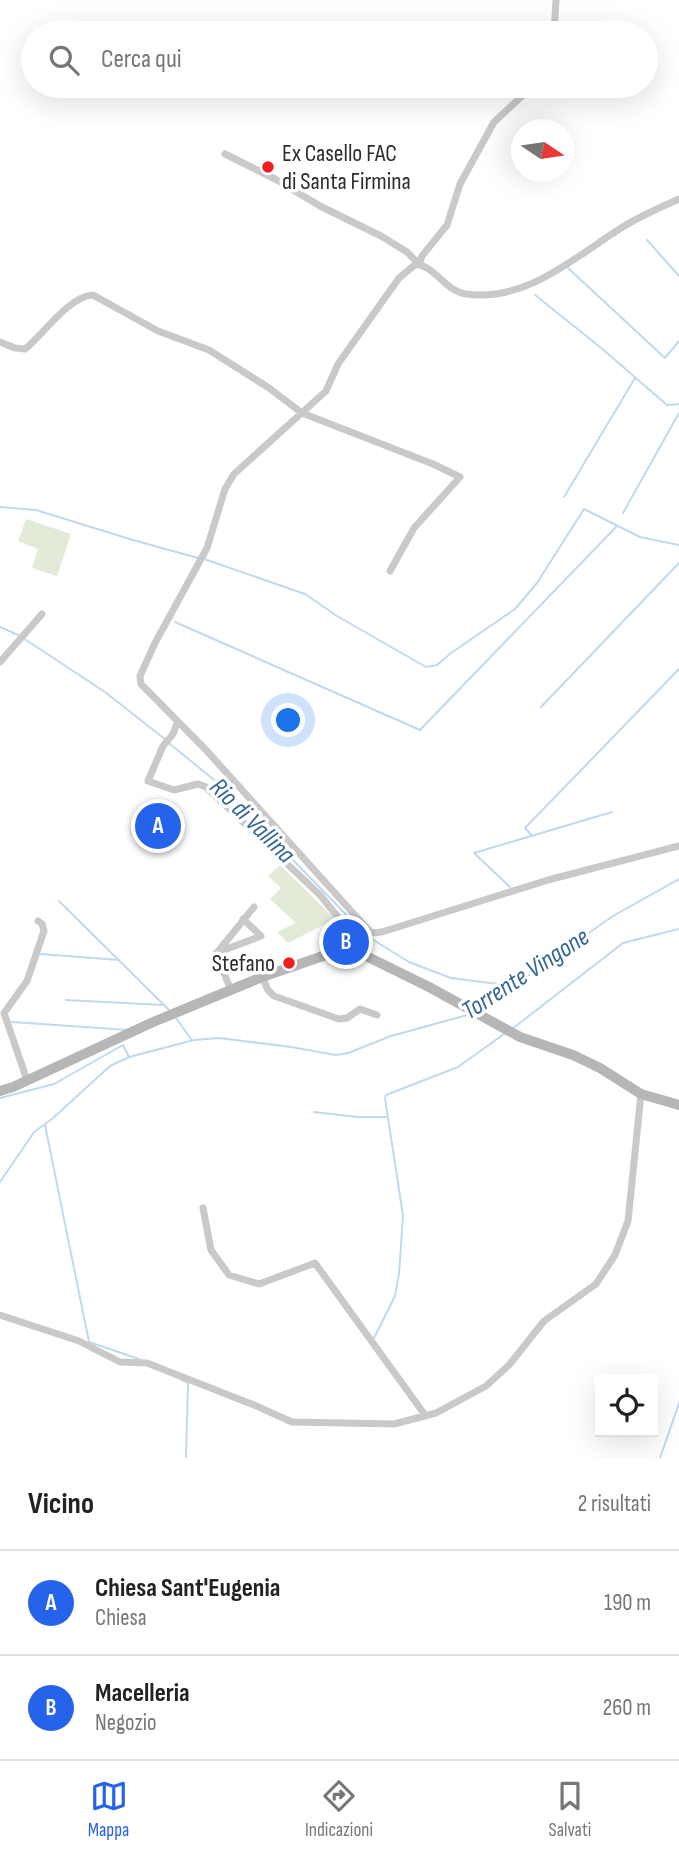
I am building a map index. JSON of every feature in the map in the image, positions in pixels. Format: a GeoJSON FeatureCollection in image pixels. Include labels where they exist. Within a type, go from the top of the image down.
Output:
{"type":"FeatureCollection","features":[{"type":"Feature","properties":{"kind":"street"},"geometry":{"type":"LineString","coordinates":[[555,21],[556,0]]}},
{"type":"Feature","properties":{"kind":"street"},"geometry":{"type":"LineString","coordinates":[[419,264],[422,256],[447,225],[460,184],[494,122],[520,98]]}},
{"type":"Feature","properties":{"kind":"street"},"geometry":{"type":"LineString","coordinates":[[225,154],[381,236],[407,252],[447,286],[463,294],[520,289],[566,265],[647,213],[679,199]]}},
{"type":"Feature","properties":{"kind":"street"},"geometry":{"type":"LineString","coordinates":[[364,939],[206,750],[141,684],[140,676],[201,559],[225,489],[234,474],[326,391],[338,364],[399,278],[412,265],[419,264]]}},
{"type":"Feature","properties":{"kind":"street"},"geometry":{"type":"LineString","coordinates":[[0,342],[25,349],[44,328],[73,305],[88,295],[93,295],[158,331],[209,350],[269,388],[302,413],[460,477],[414,528],[390,571]]}},
{"type":"Feature","properties":{"kind":"street"},"geometry":{"type":"LineString","coordinates":[[0,662],[42,614]]}},
{"type":"Feature","properties":{"kind":"street"},"geometry":{"type":"LineString","coordinates":[[177,723],[148,781],[174,790],[198,784],[206,787],[364,939]]}},
{"type":"Feature","properties":{"kind":"street"},"geometry":{"type":"LineString","coordinates":[[0,1091],[151,1023],[364,939],[548,880],[679,846]]}},
{"type":"Feature","properties":{"kind":"street"},"geometry":{"type":"LineString","coordinates":[[216,953],[254,907]]}},
{"type":"Feature","properties":{"kind":"street"},"geometry":{"type":"LineString","coordinates":[[216,953],[261,936],[243,919]]}},
{"type":"Feature","properties":{"kind":"street"},"geometry":{"type":"LineString","coordinates":[[27,1080],[4,1013],[27,981],[44,931],[38,921]]}},
{"type":"Feature","properties":{"kind":"street"},"geometry":{"type":"LineString","coordinates":[[364,939],[358,952],[520,1037],[573,1055],[600,1068],[641,1094],[679,1105]]}},
{"type":"Feature","properties":{"kind":"street"},"geometry":{"type":"LineString","coordinates":[[216,953],[231,990]]}},
{"type":"Feature","properties":{"kind":"street"},"geometry":{"type":"LineString","coordinates":[[262,977],[274,996],[339,1019],[347,1018],[360,1009],[377,1015]]}},
{"type":"Feature","properties":{"kind":"street"},"geometry":{"type":"LineString","coordinates":[[0,1315],[79,1341],[120,1362],[147,1363],[292,1422],[394,1424],[436,1413],[486,1386],[509,1365],[544,1321],[596,1284],[615,1255],[628,1221],[641,1094]]}},
{"type":"Feature","properties":{"kind":"street"},"geometry":{"type":"LineString","coordinates":[[203,1208],[211,1250],[229,1275],[259,1283],[315,1263],[425,1415]]}},
{"type":"Feature","properties":{"kind":"green space"},"geometry":{"type":"Polygon","coordinates":[[[26,519],[71,534],[57,576],[32,568],[38,549],[18,541],[26,519]]]}},
{"type":"Feature","properties":{"kind":"green space"},"geometry":{"type":"Polygon","coordinates":[[[280,865],[335,919],[288,943],[277,932],[296,923],[270,899],[281,888],[268,876],[280,865]]]}},
{"type":"Feature","properties":{"kind":"waterway"},"geometry":{"type":"LineString","coordinates":[[647,240],[679,276]]}},
{"type":"Feature","properties":{"kind":"waterway"},"geometry":{"type":"LineString","coordinates":[[568,268],[665,358],[679,341]]}},
{"type":"Feature","properties":{"kind":"waterway"},"geometry":{"type":"LineString","coordinates":[[535,295],[667,405],[679,404]]}},
{"type":"Feature","properties":{"kind":"waterway"},"geometry":{"type":"LineString","coordinates":[[564,497],[635,378]]}},
{"type":"Feature","properties":{"kind":"waterway"},"geometry":{"type":"LineString","coordinates":[[623,513],[679,413]]}},
{"type":"Feature","properties":{"kind":"waterway"},"geometry":{"type":"LineString","coordinates":[[0,507],[36,510],[198,558]]}},
{"type":"Feature","properties":{"kind":"waterway"},"geometry":{"type":"LineString","coordinates":[[204,559],[305,594],[337,616],[426,667],[437,665],[515,609],[537,583],[584,509],[640,537],[679,545]]}},
{"type":"Feature","properties":{"kind":"waterway"},"geometry":{"type":"LineString","coordinates":[[175,622],[420,730],[617,526]]}},
{"type":"Feature","properties":{"kind":"waterway"},"geometry":{"type":"LineString","coordinates":[[541,707],[679,563]]}},
{"type":"Feature","properties":{"kind":"waterway","name":"Rio di Vallina"},"geometry":{"type":"LineString","coordinates":[[0,627],[18,635]]}},
{"type":"Feature","properties":{"kind":"waterway","name":"Rio di Vallina"},"geometry":{"type":"LineString","coordinates":[[23,638],[105,692],[166,740]]}},
{"type":"Feature","properties":{"kind":"waterway"},"geometry":{"type":"LineString","coordinates":[[532,836],[525,828],[679,669]]}},
{"type":"Feature","properties":{"kind":"waterway","name":"Rio di Vallina"},"geometry":{"type":"LineString","coordinates":[[170,744],[219,784],[367,936],[409,962],[451,978],[513,986]]}},
{"type":"Feature","properties":{"kind":"waterway"},"geometry":{"type":"LineString","coordinates":[[510,887],[474,853],[612,812]]}},
{"type":"Feature","properties":{"kind":"waterway","name":"Torrente Vingone"},"geometry":{"type":"LineString","coordinates":[[479,1010],[613,916],[679,879]]}},
{"type":"Feature","properties":{"kind":"waterway"},"geometry":{"type":"LineString","coordinates":[[59,901],[170,1011]]}},
{"type":"Feature","properties":{"kind":"waterway"},"geometry":{"type":"LineString","coordinates":[[512,1029],[623,943],[679,929]]}},
{"type":"Feature","properties":{"kind":"waterway"},"geometry":{"type":"LineString","coordinates":[[40,954],[119,960]]}},
{"type":"Feature","properties":{"kind":"waterway"},"geometry":{"type":"LineString","coordinates":[[66,1000],[163,1005]]}},
{"type":"Feature","properties":{"kind":"waterway","name":"Torrente Vingone"},"geometry":{"type":"LineString","coordinates":[[0,1182],[34,1132],[110,1066],[129,1057],[194,1040],[219,1038],[336,1055],[391,1036],[471,1014]]}},
{"type":"Feature","properties":{"kind":"waterway"},"geometry":{"type":"LineString","coordinates":[[176,1018],[191,1039]]}},
{"type":"Feature","properties":{"kind":"waterway"},"geometry":{"type":"LineString","coordinates":[[12,1022],[128,1030]]}},
{"type":"Feature","properties":{"kind":"waterway"},"geometry":{"type":"LineString","coordinates":[[374,1338],[395,1296],[403,1216],[386,1095],[458,1067],[504,1034]]}},
{"type":"Feature","properties":{"kind":"waterway"},"geometry":{"type":"LineString","coordinates":[[0,1098],[54,1084],[123,1045],[129,1057]]}},
{"type":"Feature","properties":{"kind":"waterway"},"geometry":{"type":"LineString","coordinates":[[314,1112],[386,1117]]}},
{"type":"Feature","properties":{"kind":"waterway"},"geometry":{"type":"LineString","coordinates":[[45,1125],[89,1342],[139,1359]]}},
{"type":"Feature","properties":{"kind":"waterway"},"geometry":{"type":"LineString","coordinates":[[182,1380],[188,1383],[186,1458]]}},
{"type":"Feature","properties":{"kind":"waterway"},"geometry":{"type":"LineString","coordinates":[[660,1458],[679,1403]]}},
{"type":"Feature","properties":{"kind":"place","name":"Ex Casello FAC di Santa Firmina"},"geometry":{"type":"Point","coordinates":[268,167]}},
{"type":"Feature","properties":{"kind":"place","name":"Chiesa Sant'Eugenia"},"geometry":{"type":"Point","coordinates":[158,826]}},
{"type":"Feature","properties":{"kind":"place","name":"Macelleria"},"geometry":{"type":"Point","coordinates":[346,942]}},
{"type":"Feature","properties":{"kind":"place","name":"Stefano"},"geometry":{"type":"Point","coordinates":[289,963]}}]}
